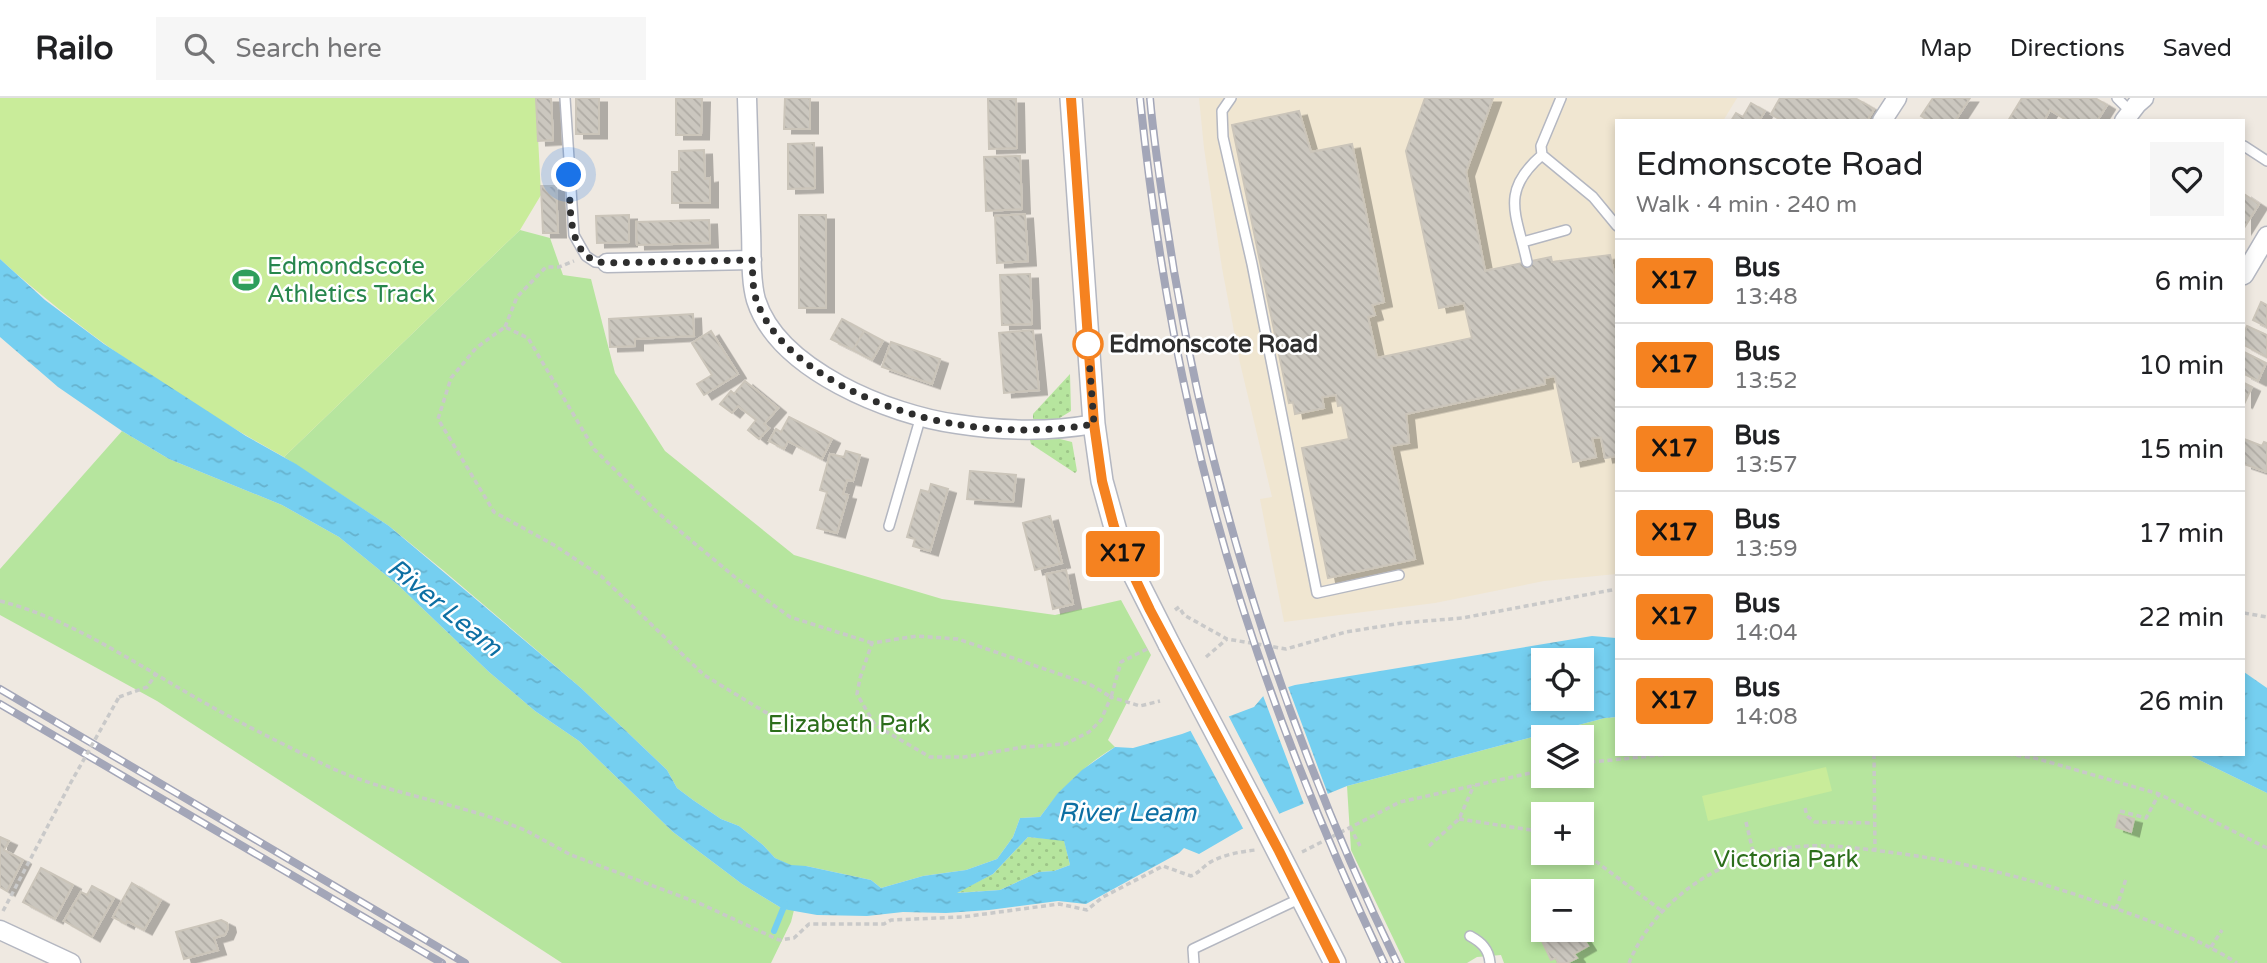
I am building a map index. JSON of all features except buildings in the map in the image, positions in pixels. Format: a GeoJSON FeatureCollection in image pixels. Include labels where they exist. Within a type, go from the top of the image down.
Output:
{"type":"FeatureCollection","features":[{"type":"Feature","properties":{"kind":"street"},"geometry":{"type":"LineString","coordinates":[[747,98],[752,260],[756,300],[772,330],[785,346],[820,373],[849,388],[921,416],[955,424],[1007,429],[1050,430],[1094,424]]}},
{"type":"Feature","properties":{"kind":"street"},"geometry":{"type":"LineString","coordinates":[[1071,98],[1094,424],[1102,481],[1121,549],[1150,610],[1160,646],[1265,843],[1302,897],[1335,963]]}},
{"type":"Feature","properties":{"kind":"street"},"geometry":{"type":"LineString","coordinates":[[1883,119],[1897,98]]}},
{"type":"Feature","properties":{"kind":"street"},"geometry":{"type":"LineString","coordinates":[[2128,116],[2144,98]]}},
{"type":"Feature","properties":{"kind":"street"},"geometry":{"type":"LineString","coordinates":[[2245,273],[2267,236]]}},
{"type":"Feature","properties":{"kind":"street"},"geometry":{"type":"LineString","coordinates":[[607,263],[752,260]]}},
{"type":"Feature","properties":{"kind":"street"},"geometry":{"type":"LineString","coordinates":[[0,930],[71,963]]}},
{"type":"Feature","properties":{"kind":"street"},"geometry":{"type":"LineString","coordinates":[[1318,932],[1323,963]]}},
{"type":"Feature","properties":{"kind":"lane"},"geometry":{"type":"LineString","coordinates":[[565,98],[574,235],[586,256],[595,262],[607,263]]}},
{"type":"Feature","properties":{"kind":"lane"},"geometry":{"type":"LineString","coordinates":[[1231,98],[1222,111],[1223,137],[1252,264],[1317,593],[1399,575]]}},
{"type":"Feature","properties":{"kind":"lane"},"geometry":{"type":"LineString","coordinates":[[1561,98],[1541,146],[1542,155],[1593,197],[1615,224]]}},
{"type":"Feature","properties":{"kind":"lane"},"geometry":{"type":"LineString","coordinates":[[2117,98],[2128,116]]}},
{"type":"Feature","properties":{"kind":"lane"},"geometry":{"type":"LineString","coordinates":[[2245,147],[2267,161]]}},
{"type":"Feature","properties":{"kind":"lane"},"geometry":{"type":"LineString","coordinates":[[1527,262],[1513,203],[1530,166],[1542,155]]}},
{"type":"Feature","properties":{"kind":"lane"},"geometry":{"type":"LineString","coordinates":[[1523,242],[1566,230]]}},
{"type":"Feature","properties":{"kind":"lane"},"geometry":{"type":"LineString","coordinates":[[889,526],[921,416]]}},
{"type":"Feature","properties":{"kind":"lane"},"geometry":{"type":"LineString","coordinates":[[1194,963],[1193,949],[1302,897]]}},
{"type":"Feature","properties":{"kind":"lane"},"geometry":{"type":"LineString","coordinates":[[1469,936],[1485,947],[1490,963]]}},
{"type":"Feature","properties":{"kind":"path"},"geometry":{"type":"LineString","coordinates":[[559,267],[546,267],[517,297],[505,327],[476,348],[451,378],[438,419],[494,512],[554,545],[601,576],[704,675],[765,712],[817,732],[875,725]]}},
{"type":"Feature","properties":{"kind":"path"},"geometry":{"type":"LineString","coordinates":[[505,327],[528,338],[594,449],[657,512],[736,578],[790,617],[872,643],[917,636],[958,639],[1091,685],[1111,697],[1140,706],[1160,701]]}},
{"type":"Feature","properties":{"kind":"path"},"geometry":{"type":"LineString","coordinates":[[1178,616],[1175,610],[1179,607],[1184,615],[1227,639],[1286,649],[1346,632],[1402,623],[1462,618],[1615,589]]}},
{"type":"Feature","properties":{"kind":"path"},"geometry":{"type":"LineString","coordinates":[[0,601],[20,606],[60,624],[156,674],[206,704],[352,777],[507,823],[571,855],[618,875],[701,904],[779,940],[794,938],[809,924],[884,924],[891,920],[962,917],[1059,904],[1087,910],[1103,897],[1163,866],[1191,876],[1205,866],[1265,843]]}},
{"type":"Feature","properties":{"kind":"path"},"geometry":{"type":"LineString","coordinates":[[2245,613],[2267,617]]}},
{"type":"Feature","properties":{"kind":"path"},"geometry":{"type":"LineString","coordinates":[[1206,657],[1227,639]]}},
{"type":"Feature","properties":{"kind":"path"},"geometry":{"type":"LineString","coordinates":[[872,643],[857,694],[875,725],[930,757],[964,757],[1024,747],[1065,744],[1088,732],[1101,720],[1122,662],[1160,646]]}},
{"type":"Feature","properties":{"kind":"path"},"geometry":{"type":"LineString","coordinates":[[0,916],[119,697],[147,687],[156,674]]}},
{"type":"Feature","properties":{"kind":"path"},"geometry":{"type":"LineString","coordinates":[[1594,762],[1650,756]]}},
{"type":"Feature","properties":{"kind":"path"},"geometry":{"type":"LineString","coordinates":[[1874,756],[1875,850]]}},
{"type":"Feature","properties":{"kind":"path"},"geometry":{"type":"LineString","coordinates":[[2022,756],[2159,794],[2267,848]]}},
{"type":"Feature","properties":{"kind":"path"},"geometry":{"type":"LineString","coordinates":[[1299,854],[1400,802],[1531,773]]}},
{"type":"Feature","properties":{"kind":"path"},"geometry":{"type":"LineString","coordinates":[[1429,846],[1459,819],[1474,785]]}},
{"type":"Feature","properties":{"kind":"path"},"geometry":{"type":"LineString","coordinates":[[2120,811],[2145,820],[2159,794]]}},
{"type":"Feature","properties":{"kind":"path"},"geometry":{"type":"LineString","coordinates":[[1805,808],[1807,816],[1815,822],[1874,823]]}},
{"type":"Feature","properties":{"kind":"path"},"geometry":{"type":"LineString","coordinates":[[1459,819],[1531,830]]}},
{"type":"Feature","properties":{"kind":"path"},"geometry":{"type":"LineString","coordinates":[[1746,822],[1754,856]]}},
{"type":"Feature","properties":{"kind":"path"},"geometry":{"type":"LineString","coordinates":[[1350,827],[1360,846]]}},
{"type":"Feature","properties":{"kind":"path"},"geometry":{"type":"LineString","coordinates":[[1629,963],[1634,949],[1662,911],[1702,878],[1727,865],[1754,856],[1780,849],[1815,846],[1875,850],[1977,865],[2022,877],[2154,922],[2211,947],[2237,963]]}},
{"type":"Feature","properties":{"kind":"path"},"geometry":{"type":"LineString","coordinates":[[1594,860],[1662,911]]}},
{"type":"Feature","properties":{"kind":"path"},"geometry":{"type":"LineString","coordinates":[[2116,909],[2126,879]]}},
{"type":"Feature","properties":{"kind":"path"},"geometry":{"type":"LineString","coordinates":[[2211,947],[2222,930]]}},
{"type":"Feature","properties":{"kind":"shaded area"},"geometry":{"type":"Polygon","coordinates":[[[1199,98],[1737,98],[1724,119],[1615,119],[1615,574],[1544,581],[1435,603],[1284,622],[1260,499],[1272,497],[1240,363],[1204,148],[1199,98]]]}},
{"type":"Feature","properties":{"kind":"green space","name":"Edmondscote Athletics Track"},"geometry":{"type":"Polygon","coordinates":[[[0,98],[536,98],[541,195],[520,230],[284,457],[136,366],[66,315],[0,259],[0,98]]]}},
{"type":"Feature","properties":{"kind":"green space","name":"Elizabeth Park"},"geometry":{"type":"Polygon","coordinates":[[[520,230],[550,238],[563,275],[591,279],[615,373],[665,451],[794,555],[942,599],[1055,615],[1121,600],[1151,655],[1108,740],[1115,747],[1074,778],[1040,817],[1020,818],[1013,837],[997,859],[966,870],[923,876],[881,888],[871,880],[806,866],[791,866],[775,858],[739,826],[721,819],[677,788],[667,770],[581,688],[389,526],[284,457],[520,230]]]}},
{"type":"Feature","properties":{"kind":"green space"},"geometry":{"type":"Polygon","coordinates":[[[1070,374],[1071,411],[1058,419],[1033,419],[1033,414],[1070,374]]]}},
{"type":"Feature","properties":{"kind":"green space"},"geometry":{"type":"Polygon","coordinates":[[[122,431],[169,459],[282,505],[339,537],[398,585],[489,672],[535,711],[579,741],[673,832],[742,884],[783,909],[794,910],[771,963],[562,963],[157,701],[0,615],[0,569],[122,431]]]}},
{"type":"Feature","properties":{"kind":"green space"},"geometry":{"type":"Polygon","coordinates":[[[1060,439],[1072,442],[1077,471],[1075,473],[1031,444],[1030,440],[1060,439]]]}},
{"type":"Feature","properties":{"kind":"green space","name":"Victoria Park"},"geometry":{"type":"Polygon","coordinates":[[[1615,717],[1615,756],[2191,756],[2267,793],[2267,963],[1504,963],[1501,955],[1477,957],[1467,963],[1405,963],[1351,850],[1347,786],[1531,738],[1531,788],[1594,788],[1594,725],[1578,725],[1605,718],[1615,717]]]}},
{"type":"Feature","properties":{"kind":"green space"},"geometry":{"type":"Polygon","coordinates":[[[1826,767],[1832,791],[1708,821],[1702,796],[1826,767]]]}},
{"type":"Feature","properties":{"kind":"green space"},"geometry":{"type":"Polygon","coordinates":[[[1028,837],[1064,840],[1070,865],[1054,871],[1039,872],[1000,890],[955,893],[993,874],[1028,837]]]}},
{"type":"Feature","properties":{"kind":"water","name":"River Leam"},"geometry":{"type":"Polygon","coordinates":[[[0,259],[45,300],[104,344],[246,436],[296,464],[389,526],[581,688],[667,770],[677,788],[693,800],[721,819],[739,826],[775,858],[791,865],[871,880],[881,888],[923,876],[966,870],[997,859],[1013,837],[1020,818],[1040,817],[1058,793],[1082,770],[1115,747],[1133,748],[1182,734],[1254,707],[1265,694],[1295,685],[1592,636],[1615,638],[1615,717],[1578,725],[1531,725],[1531,738],[1347,786],[1242,829],[1199,854],[1184,848],[1086,904],[1058,901],[989,910],[903,912],[867,916],[817,915],[783,909],[742,884],[673,832],[579,741],[535,711],[489,672],[398,585],[339,537],[282,505],[169,459],[58,387],[0,337],[0,259]],[[1028,837],[993,874],[957,893],[1000,890],[1039,872],[1054,871],[1070,865],[1064,841],[1028,837]]]}},
{"type":"Feature","properties":{"kind":"water"},"geometry":{"type":"Polygon","coordinates":[[[2245,673],[2267,688],[2267,793],[2191,756],[2245,756],[2245,673]]]}},
{"type":"Feature","properties":{"kind":"pier"},"geometry":{"type":"Polygon","coordinates":[[[1287,684],[1329,797],[1305,807],[1262,693],[1287,684]]]}},
{"type":"Feature","properties":{"kind":"pier"},"geometry":{"type":"Polygon","coordinates":[[[1227,713],[1281,817],[1245,832],[1189,728],[1227,713]]]}},
{"type":"Feature","properties":{"kind":"waterway"},"geometry":{"type":"LineString","coordinates":[[774,931],[785,904]]}},
{"type":"Feature","properties":{"kind":"railway"},"geometry":{"type":"LineString","coordinates":[[1140,98],[1149,178],[1174,337],[1227,557],[1272,695],[1298,763],[1384,963]]}},
{"type":"Feature","properties":{"kind":"railway"},"geometry":{"type":"LineString","coordinates":[[1150,98],[1174,271],[1191,361],[1234,538],[1290,711],[1358,880],[1397,963]]}},
{"type":"Feature","properties":{"kind":"railway"},"geometry":{"type":"LineString","coordinates":[[0,689],[465,963]]}},
{"type":"Feature","properties":{"kind":"railway"},"geometry":{"type":"LineString","coordinates":[[0,704],[442,963]]}},
{"type":"Feature","properties":{"kind":"bus line","name":"X17"},"geometry":{"type":"LineString","coordinates":[[1071,98],[1094,424],[1102,481],[1113,523],[1121,549],[1150,610],[1279,851],[1335,963]]}},
{"type":"Feature","properties":{"kind":"place","name":"Edmondscote Athletics Track"},"geometry":{"type":"Point","coordinates":[246,280]}},
{"type":"Feature","properties":{"kind":"place","name":"Edmonscote Road"},"geometry":{"type":"Point","coordinates":[1088,344]}},
{"type":"Feature","properties":{"kind":"route"},"geometry":{"type":"LineString","coordinates":[[569,175],[572,227],[580,250],[590,259],[607,263],[752,260],[756,300],[772,330],[800,360],[849,388],[921,416],[955,424],[1007,429],[1050,430],[1094,424],[1088,344]]}}]}
